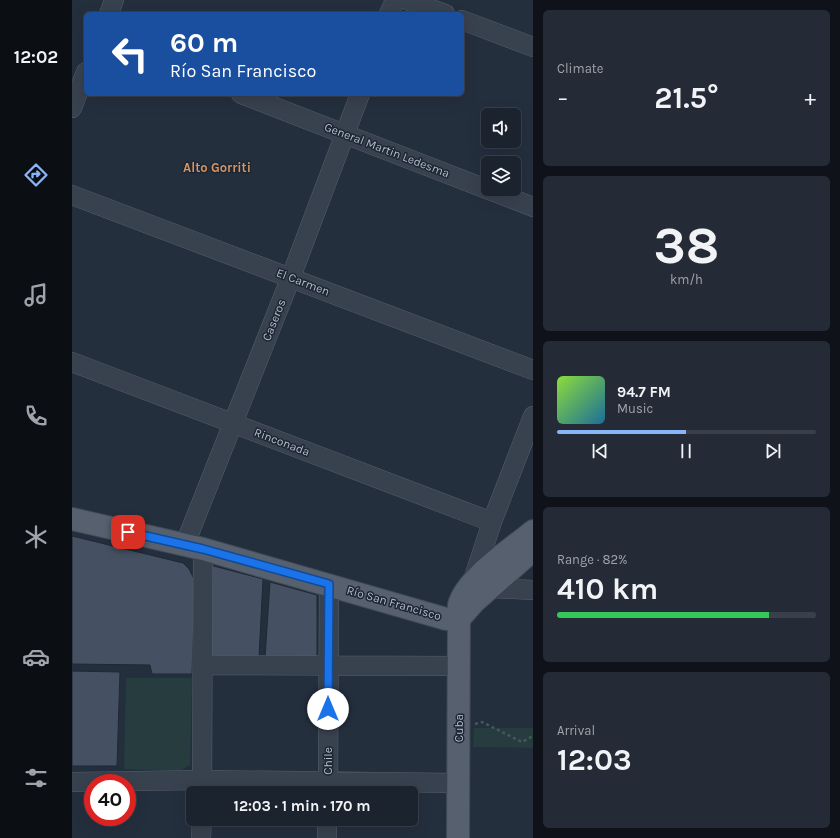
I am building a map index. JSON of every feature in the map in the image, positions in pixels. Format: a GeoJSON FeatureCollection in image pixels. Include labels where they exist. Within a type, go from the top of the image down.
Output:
{"type":"FeatureCollection","features":[{"type":"Feature","properties":{"kind":"main road","name":"Río San Francisco"},"geometry":{"type":"LineString","coordinates":[[72,519],[194,547],[329,584],[446,619],[460,618]]}},
{"type":"Feature","properties":{"kind":"main road"},"geometry":{"type":"LineString","coordinates":[[460,618],[481,584],[533,531]]}},
{"type":"Feature","properties":{"kind":"main road"},"geometry":{"type":"LineString","coordinates":[[481,584],[533,550]]}},
{"type":"Feature","properties":{"kind":"main road","name":"Cuba"},"geometry":{"type":"LineString","coordinates":[[458,838],[460,618]]}},
{"type":"Feature","properties":{"kind":"street"},"geometry":{"type":"LineString","coordinates":[[110,12],[114,0]]}},
{"type":"Feature","properties":{"kind":"street"},"geometry":{"type":"LineString","coordinates":[[390,12],[394,0]]}},
{"type":"Feature","properties":{"kind":"street"},"geometry":{"type":"LineString","coordinates":[[407,0],[440,12]]}},
{"type":"Feature","properties":{"kind":"street"},"geometry":{"type":"LineString","coordinates":[[464,21],[533,47]]}},
{"type":"Feature","properties":{"kind":"street"},"geometry":{"type":"LineString","coordinates":[[72,108],[84,77]]}},
{"type":"Feature","properties":{"kind":"street","name":"General Martin Ledesma"},"geometry":{"type":"LineString","coordinates":[[246,96],[533,206]]}},
{"type":"Feature","properties":{"kind":"street","name":"Caseros"},"geometry":{"type":"LineString","coordinates":[[194,547],[232,424],[291,277],[359,96]]}},
{"type":"Feature","properties":{"kind":"street","name":"El Carmen"},"geometry":{"type":"LineString","coordinates":[[72,195],[533,370]]}},
{"type":"Feature","properties":{"kind":"street","name":"Rinconada"},"geometry":{"type":"LineString","coordinates":[[72,362],[492,522]]}},
{"type":"Feature","properties":{"kind":"street"},"geometry":{"type":"LineString","coordinates":[[533,416],[492,522],[481,584],[533,590]]}},
{"type":"Feature","properties":{"kind":"street"},"geometry":{"type":"LineString","coordinates":[[194,547],[203,665],[202,786]]}},
{"type":"Feature","properties":{"kind":"street","name":"Chile"},"geometry":{"type":"LineString","coordinates":[[328,786],[329,584]]}},
{"type":"Feature","properties":{"kind":"street"},"geometry":{"type":"LineString","coordinates":[[203,665],[459,666]]}},
{"type":"Feature","properties":{"kind":"street"},"geometry":{"type":"LineString","coordinates":[[72,782],[186,786]]}},
{"type":"Feature","properties":{"kind":"street"},"geometry":{"type":"LineString","coordinates":[[371,786],[458,784]]}},
{"type":"Feature","properties":{"kind":"street"},"geometry":{"type":"LineString","coordinates":[[201,838],[202,826]]}},
{"type":"Feature","properties":{"kind":"street"},"geometry":{"type":"LineString","coordinates":[[327,826],[327,838]]}},
{"type":"Feature","properties":{"kind":"path"},"geometry":{"type":"LineString","coordinates":[[459,728],[482,722],[522,742],[533,736]]}},
{"type":"Feature","properties":{"kind":"green space"},"geometry":{"type":"Polygon","coordinates":[[[126,678],[192,678],[190,765],[179,771],[124,769],[126,678]]]}},
{"type":"Feature","properties":{"kind":"green space"},"geometry":{"type":"Polygon","coordinates":[[[474,728],[533,728],[533,748],[473,747],[474,728]]]}},
{"type":"Feature","properties":{"kind":"building"},"geometry":{"type":"Polygon","coordinates":[[[72,536],[183,563],[189,569],[195,581],[192,674],[152,674],[150,665],[72,664],[72,536]]]}},
{"type":"Feature","properties":{"kind":"building"},"geometry":{"type":"Polygon","coordinates":[[[210,565],[263,579],[259,657],[210,658],[210,565]]]}},
{"type":"Feature","properties":{"kind":"building"},"geometry":{"type":"Polygon","coordinates":[[[270,582],[317,595],[317,657],[265,658],[270,582]]]}},
{"type":"Feature","properties":{"kind":"building"},"geometry":{"type":"Polygon","coordinates":[[[72,671],[120,672],[117,766],[72,766],[72,671]]]}},
{"type":"Feature","properties":{"kind":"district","name":"Alto Gorriti"},"geometry":{"type":"Point","coordinates":[217,167]}},
{"type":"Feature","properties":{"kind":"route"},"geometry":{"type":"LineString","coordinates":[[128,532],[203,549],[329,584],[328,709]]}}]}
